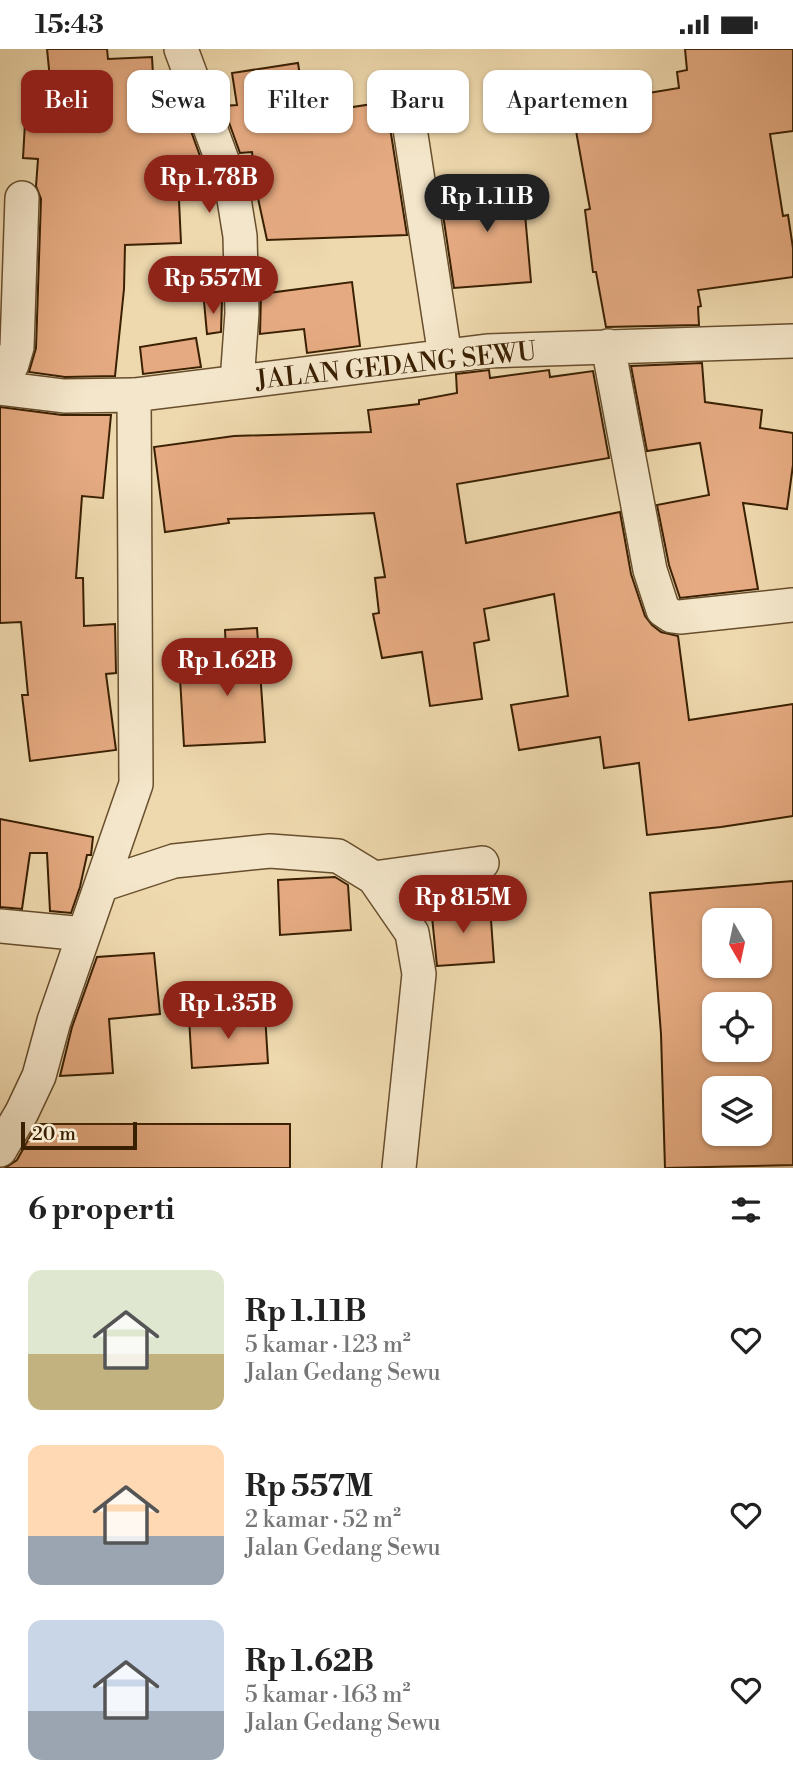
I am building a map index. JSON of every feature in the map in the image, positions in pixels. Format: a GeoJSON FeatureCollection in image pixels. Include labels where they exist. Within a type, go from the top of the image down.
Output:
{"type":"FeatureCollection","features":[{"type":"Feature","properties":{"kind":"street"},"geometry":{"type":"LineString","coordinates":[[181,49],[232,187],[238,224],[242,313],[237,382]]}},
{"type":"Feature","properties":{"kind":"street"},"geometry":{"type":"LineString","coordinates":[[411,133],[444,356]]}},
{"type":"Feature","properties":{"kind":"street"},"geometry":{"type":"LineString","coordinates":[[0,389],[12,365],[17,347],[22,198]]}},
{"type":"Feature","properties":{"kind":"street","name":"JALAN GEDANG SEWU"},"geometry":{"type":"LineString","coordinates":[[0,389],[64,396],[134,395],[487,351],[793,341]]}},
{"type":"Feature","properties":{"kind":"street"},"geometry":{"type":"LineString","coordinates":[[608,346],[650,570],[663,610],[672,616],[680,617],[793,605]]}},
{"type":"Feature","properties":{"kind":"street"},"geometry":{"type":"LineString","coordinates":[[4,1139],[38,1076],[54,1021],[136,784],[134,395]]}},
{"type":"Feature","properties":{"kind":"street"},"geometry":{"type":"LineString","coordinates":[[101,885],[174,862],[270,851],[338,856],[374,878],[412,933],[419,974],[399,1168]]}},
{"type":"Feature","properties":{"kind":"street"},"geometry":{"type":"LineString","coordinates":[[374,878],[482,863]]}},
{"type":"Feature","properties":{"kind":"street"},"geometry":{"type":"LineString","coordinates":[[0,926],[84,934]]}},
{"type":"Feature","properties":{"kind":"building"},"geometry":{"type":"Polygon","coordinates":[[[47,49],[107,49],[108,59],[152,57],[153,70],[127,70],[127,133],[192,133],[200,156],[177,158],[181,243],[125,245],[124,289],[115,376],[65,377],[29,372],[36,348],[41,199],[36,186],[38,159],[23,158],[24,133],[113,133],[113,70],[49,70],[47,49]]]}},
{"type":"Feature","properties":{"kind":"building"},"geometry":{"type":"Polygon","coordinates":[[[685,49],[793,49],[793,131],[770,134],[783,216],[788,215],[793,248],[793,277],[698,290],[701,306],[698,307],[699,325],[606,327],[596,272],[593,272],[585,210],[590,209],[576,133],[652,133],[652,92],[679,88],[677,72],[687,70],[685,49]]]}},
{"type":"Feature","properties":{"kind":"building"},"geometry":{"type":"Polygon","coordinates":[[[298,63],[299,70],[252,70],[298,63]]]}},
{"type":"Feature","properties":{"kind":"building"},"geometry":{"type":"Polygon","coordinates":[[[244,71],[244,133],[353,133],[353,107],[367,105],[367,133],[391,133],[407,235],[267,240],[256,189],[252,152],[240,153],[230,125],[230,106],[237,105],[232,73],[244,71]]]}},
{"type":"Feature","properties":{"kind":"building"},"geometry":{"type":"Polygon","coordinates":[[[522,180],[531,282],[454,288],[439,188],[522,180]]]}},
{"type":"Feature","properties":{"kind":"building"},"geometry":{"type":"Polygon","coordinates":[[[352,282],[360,346],[307,353],[304,329],[260,334],[261,294],[352,282]]]}},
{"type":"Feature","properties":{"kind":"building"},"geometry":{"type":"Polygon","coordinates":[[[222,299],[221,332],[207,334],[204,301],[222,299]]]}},
{"type":"Feature","properties":{"kind":"building"},"geometry":{"type":"Polygon","coordinates":[[[196,338],[201,367],[143,374],[140,347],[196,338]]]}},
{"type":"Feature","properties":{"kind":"building"},"geometry":{"type":"Polygon","coordinates":[[[702,363],[705,402],[762,410],[760,428],[793,433],[793,465],[787,509],[743,503],[758,589],[680,598],[669,565],[657,505],[709,495],[700,443],[647,451],[631,366],[702,363]]]}},
{"type":"Feature","properties":{"kind":"building"},"geometry":{"type":"Polygon","coordinates":[[[489,370],[490,378],[549,370],[550,377],[593,371],[609,458],[457,484],[466,543],[620,512],[631,574],[645,616],[661,632],[678,636],[689,720],[793,704],[793,816],[647,835],[639,763],[604,768],[600,737],[519,750],[511,705],[568,696],[554,594],[484,609],[489,640],[474,643],[482,699],[430,706],[422,652],[382,658],[373,614],[379,613],[375,578],[385,577],[374,513],[228,519],[229,523],[165,532],[154,447],[234,436],[371,432],[368,410],[419,404],[419,400],[457,393],[456,374],[489,370]]]}},
{"type":"Feature","properties":{"kind":"building"},"geometry":{"type":"Polygon","coordinates":[[[0,407],[62,415],[111,415],[103,498],[82,496],[76,578],[83,578],[84,626],[115,624],[116,673],[106,674],[116,750],[30,761],[22,695],[28,695],[21,622],[0,623],[0,407]]]}},
{"type":"Feature","properties":{"kind":"building"},"geometry":{"type":"Polygon","coordinates":[[[257,628],[265,742],[184,746],[180,678],[227,675],[225,630],[257,628]]]}},
{"type":"Feature","properties":{"kind":"building"},"geometry":{"type":"Polygon","coordinates":[[[0,819],[93,837],[91,855],[87,855],[71,913],[50,911],[47,853],[30,853],[22,909],[0,907],[0,819]]]}},
{"type":"Feature","properties":{"kind":"building"},"geometry":{"type":"Polygon","coordinates":[[[335,877],[348,885],[351,930],[280,935],[278,880],[335,877]]]}},
{"type":"Feature","properties":{"kind":"building"},"geometry":{"type":"Polygon","coordinates":[[[793,881],[793,1165],[665,1168],[661,1034],[650,893],[793,881]]]}},
{"type":"Feature","properties":{"kind":"building"},"geometry":{"type":"Polygon","coordinates":[[[464,904],[465,908],[490,906],[494,962],[437,966],[431,907],[464,904]]]}},
{"type":"Feature","properties":{"kind":"building"},"geometry":{"type":"Polygon","coordinates":[[[154,953],[160,1014],[109,1019],[113,1073],[60,1076],[72,1027],[97,957],[154,953]]]}},
{"type":"Feature","properties":{"kind":"building"},"geometry":{"type":"Polygon","coordinates":[[[265,1014],[268,1063],[192,1068],[189,1018],[265,1014]]]}},
{"type":"Feature","properties":{"kind":"building"},"geometry":{"type":"Polygon","coordinates":[[[37,1124],[290,1124],[290,1168],[5,1168],[17,1160],[37,1124]]]}}]}
